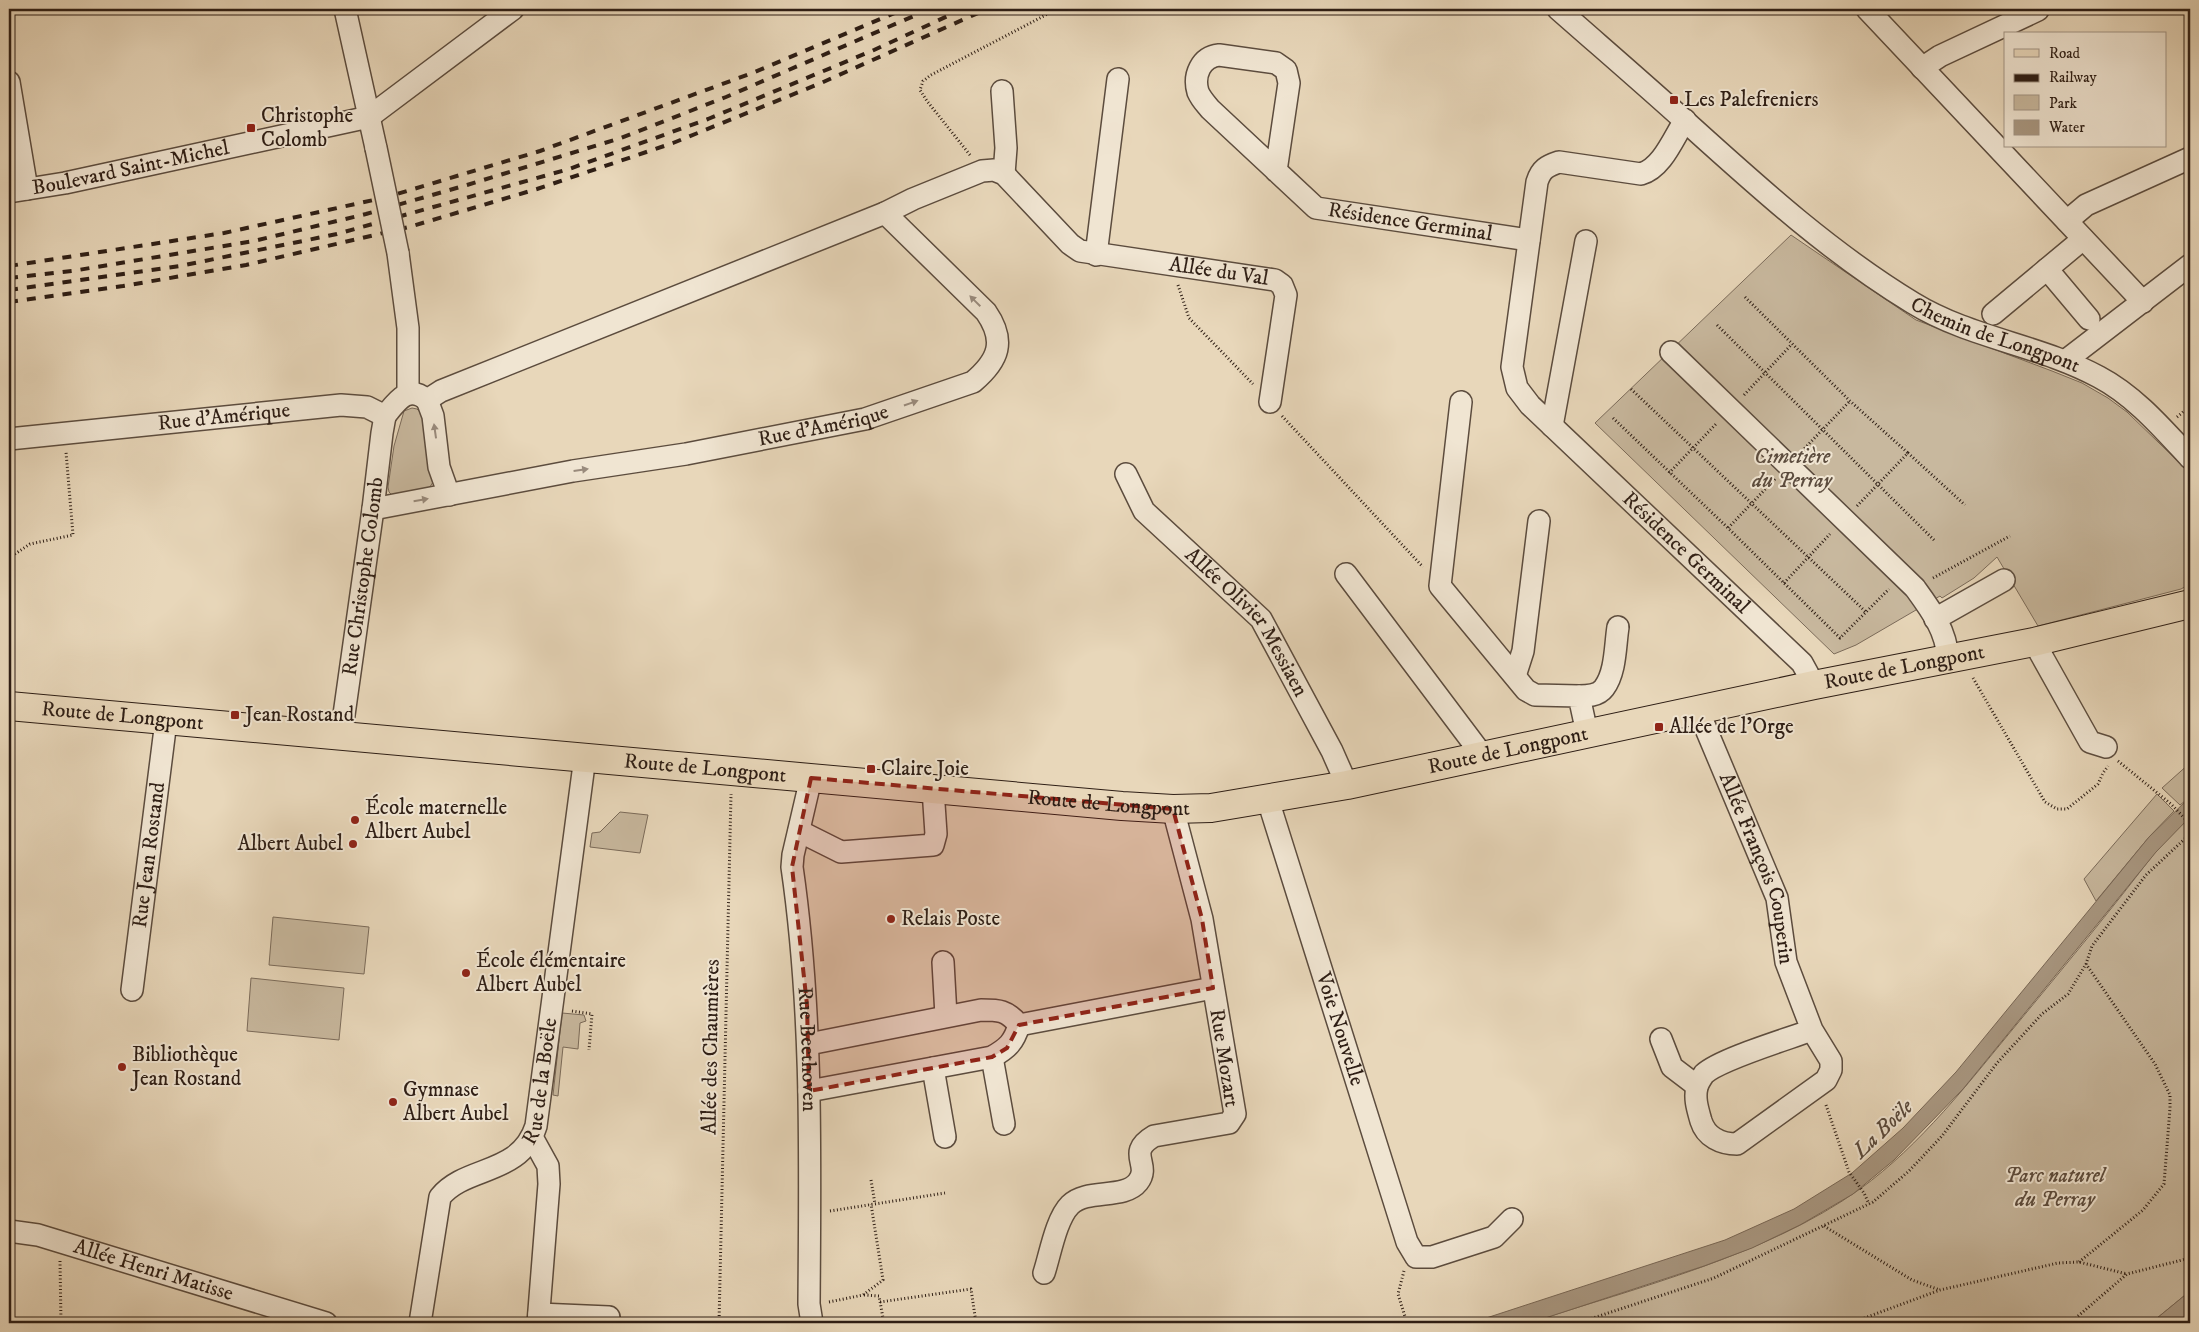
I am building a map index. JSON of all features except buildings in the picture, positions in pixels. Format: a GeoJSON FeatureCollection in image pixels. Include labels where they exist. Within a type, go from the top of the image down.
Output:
{"type":"FeatureCollection","features":[{"type":"Feature","properties":{"kind":"main road","name":"Route de Longpont"},"geometry":{"type":"LineString","coordinates":[[9,706],[933,789],[1173,809],[1211,808],[1268,800],[1347,785],[1814,685],[1958,664],[2034,642],[2190,604]]}},
{"type":"Feature","properties":{"kind":"street"},"geometry":{"type":"LineString","coordinates":[[345,9],[398,253],[418,397],[432,416],[439,466],[449,496]]}},
{"type":"Feature","properties":{"kind":"street","name":"Boulevard Saint-Michel"},"geometry":{"type":"LineString","coordinates":[[18,191],[65,183],[369,117],[512,9]]}},
{"type":"Feature","properties":{"kind":"street","name":"Chemin de Longpont"},"geometry":{"type":"LineString","coordinates":[[1558,9],[1820,239],[1913,303],[1935,315],[2065,361],[2100,377],[2123,392],[2139,406],[2190,458]]}},
{"type":"Feature","properties":{"kind":"street"},"geometry":{"type":"LineString","coordinates":[[1867,9],[1922,68],[2000,141]]}},
{"type":"Feature","properties":{"kind":"street"},"geometry":{"type":"LineString","coordinates":[[1922,68],[1940,56],[2038,10]]}},
{"type":"Feature","properties":{"kind":"street","name":"Résidence Germinal"},"geometry":{"type":"LineString","coordinates":[[1276,171],[1290,84],[1286,70],[1276,63],[1219,55],[1212,56],[1199,68],[1197,85],[1199,94],[1210,109],[1276,171],[1316,208],[1529,240]]}},
{"type":"Feature","properties":{"kind":"street"},"geometry":{"type":"LineString","coordinates":[[1096,255],[1118,79]]}},
{"type":"Feature","properties":{"kind":"street"},"geometry":{"type":"LineString","coordinates":[[9,82],[18,191]]}},
{"type":"Feature","properties":{"kind":"street"},"geometry":{"type":"LineString","coordinates":[[385,416],[397,401],[441,391],[993,172],[1006,148],[1002,91]]}},
{"type":"Feature","properties":{"kind":"street","name":"Résidence Germinal"},"geometry":{"type":"LineString","coordinates":[[1685,120],[1658,164],[1651,171],[1641,174],[1559,162],[1540,171],[1512,367],[1517,388],[1530,405],[1802,663],[1814,685]]}},
{"type":"Feature","properties":{"kind":"street"},"geometry":{"type":"LineString","coordinates":[[2006,148],[2067,221],[2143,302]]}},
{"type":"Feature","properties":{"kind":"street"},"geometry":{"type":"LineString","coordinates":[[2067,221],[2086,205],[2190,158]]}},
{"type":"Feature","properties":{"kind":"street","name":"Allée du Val"},"geometry":{"type":"LineString","coordinates":[[993,172],[1070,244],[1080,251],[1096,255],[1275,280],[1282,285],[1286,294],[1270,402]]}},
{"type":"Feature","properties":{"kind":"street","name":"Rue d'Amérique"},"geometry":{"type":"LineString","coordinates":[[373,509],[573,471],[686,454],[866,419],[973,382],[984,373],[996,351],[999,337],[995,325],[986,312],[886,213]]}},
{"type":"Feature","properties":{"kind":"street"},"geometry":{"type":"LineString","coordinates":[[1993,314],[2084,239]]}},
{"type":"Feature","properties":{"kind":"street"},"geometry":{"type":"LineString","coordinates":[[1552,426],[1586,241]]}},
{"type":"Feature","properties":{"kind":"street"},"geometry":{"type":"LineString","coordinates":[[2065,361],[2190,265]]}},
{"type":"Feature","properties":{"kind":"street"},"geometry":{"type":"LineString","coordinates":[[2047,269],[2089,319]]}},
{"type":"Feature","properties":{"kind":"street"},"geometry":{"type":"LineString","coordinates":[[1671,352],[1908,582],[1935,619],[1958,664]]}},
{"type":"Feature","properties":{"kind":"street"},"geometry":{"type":"LineString","coordinates":[[1461,402],[1440,586],[1526,690],[1535,695],[1592,696],[1604,689],[1612,671],[1618,627]]}},
{"type":"Feature","properties":{"kind":"street","name":"Rue d'Amérique"},"geometry":{"type":"LineString","coordinates":[[9,439],[341,405],[367,407],[385,416]]}},
{"type":"Feature","properties":{"kind":"street","name":"Rue Christophe Colomb"},"geometry":{"type":"LineString","coordinates":[[342,736],[385,416]]}},
{"type":"Feature","properties":{"kind":"street","name":"Allée Olivier Messiaen"},"geometry":{"type":"LineString","coordinates":[[1126,474],[1144,511],[1261,619],[1332,751],[1347,785]]}},
{"type":"Feature","properties":{"kind":"street"},"geometry":{"type":"LineString","coordinates":[[1516,676],[1522,652],[1539,521]]}},
{"type":"Feature","properties":{"kind":"street"},"geometry":{"type":"LineString","coordinates":[[1346,574],[1483,756]]}},
{"type":"Feature","properties":{"kind":"street"},"geometry":{"type":"LineString","coordinates":[[1935,619],[2004,580]]}},
{"type":"Feature","properties":{"kind":"street"},"geometry":{"type":"LineString","coordinates":[[2034,642],[2090,742],[2106,747]]}},
{"type":"Feature","properties":{"kind":"street"},"geometry":{"type":"LineString","coordinates":[[1579,696],[1587,733]]}},
{"type":"Feature","properties":{"kind":"street","name":"Allée François Couperin"},"geometry":{"type":"LineString","coordinates":[[1697,1086],[1696,1105],[1703,1127],[1713,1138],[1725,1144],[1737,1144],[1826,1080],[1831,1070],[1831,1061],[1812,1030],[1786,962],[1777,898],[1698,710]]}},
{"type":"Feature","properties":{"kind":"street","name":"Rue Jean Rostand"},"geometry":{"type":"LineString","coordinates":[[132,990],[166,721]]}},
{"type":"Feature","properties":{"kind":"street","name":"Rue de la Boële"},"geometry":{"type":"LineString","coordinates":[[420,1323],[440,1197],[447,1188],[460,1181],[502,1164],[518,1152],[532,1137],[538,1112],[585,757]]}},
{"type":"Feature","properties":{"kind":"street","name":"Rue Beethoven"},"geometry":{"type":"LineString","coordinates":[[810,778],[792,867],[809,1044],[810,1314]]}},
{"type":"Feature","properties":{"kind":"street"},"geometry":{"type":"LineString","coordinates":[[799,831],[841,852],[933,845],[936,834],[933,789]]}},
{"type":"Feature","properties":{"kind":"street","name":"Voie Nouvelle"},"geometry":{"type":"LineString","coordinates":[[1268,800],[1406,1242],[1416,1257]]}},
{"type":"Feature","properties":{"kind":"street","name":"Rue Mozart"},"geometry":{"type":"LineString","coordinates":[[1044,1273],[1061,1220],[1070,1206],[1081,1198],[1126,1190],[1138,1182],[1142,1170],[1139,1151],[1144,1142],[1154,1136],[1229,1123],[1235,1114],[1212,988],[1202,919],[1173,809]]}},
{"type":"Feature","properties":{"kind":"street"},"geometry":{"type":"LineString","coordinates":[[943,962],[946,1016]]}},
{"type":"Feature","properties":{"kind":"street"},"geometry":{"type":"LineString","coordinates":[[1019,1024],[1212,988]]}},
{"type":"Feature","properties":{"kind":"street"},"geometry":{"type":"LineString","coordinates":[[809,1044],[981,1010],[999,1010],[1010,1015],[1019,1024]]}},
{"type":"Feature","properties":{"kind":"street"},"geometry":{"type":"LineString","coordinates":[[809,1092],[992,1056],[1007,1048],[1015,1038],[1019,1024]]}},
{"type":"Feature","properties":{"kind":"street"},"geometry":{"type":"LineString","coordinates":[[1661,1039],[1672,1067],[1697,1086],[1704,1074],[1718,1065],[1812,1030]]}},
{"type":"Feature","properties":{"kind":"street"},"geometry":{"type":"LineString","coordinates":[[992,1056],[1004,1124]]}},
{"type":"Feature","properties":{"kind":"street"},"geometry":{"type":"LineString","coordinates":[[933,1068],[946,1137]]}},
{"type":"Feature","properties":{"kind":"street"},"geometry":{"type":"LineString","coordinates":[[532,1137],[548,1166],[550,1184],[539,1319],[608,1317]]}},
{"type":"Feature","properties":{"kind":"street"},"geometry":{"type":"LineString","coordinates":[[1416,1257],[1432,1257],[1494,1237],[1512,1219]]}},
{"type":"Feature","properties":{"kind":"street","name":"Allée Henri Matisse"},"geometry":{"type":"LineString","coordinates":[[9,1231],[58,1241],[326,1323]]}},
{"type":"Feature","properties":{"kind":"path"},"geometry":{"type":"LineString","coordinates":[[993,172],[926,101],[920,90],[923,81],[1057,9]]}},
{"type":"Feature","properties":{"kind":"path"},"geometry":{"type":"LineString","coordinates":[[1172,266],[1189,318],[1270,402],[1440,586]]}},
{"type":"Feature","properties":{"kind":"path"},"geometry":{"type":"LineString","coordinates":[[1745,297],[1850,402],[1965,505]]}},
{"type":"Feature","properties":{"kind":"path"},"geometry":{"type":"LineString","coordinates":[[1717,325],[1879,483],[1935,541]]}},
{"type":"Feature","properties":{"kind":"path"},"geometry":{"type":"LineString","coordinates":[[1631,389],[1866,612]]}},
{"type":"Feature","properties":{"kind":"path"},"geometry":{"type":"LineString","coordinates":[[1728,528],[1850,402]]}},
{"type":"Feature","properties":{"kind":"path"},"geometry":{"type":"LineString","coordinates":[[1613,418],[1840,638],[1866,612],[1908,582],[2010,536]]}},
{"type":"Feature","properties":{"kind":"path"},"geometry":{"type":"LineString","coordinates":[[9,558],[30,544],[72,535],[64,434]]}},
{"type":"Feature","properties":{"kind":"path"},"geometry":{"type":"LineString","coordinates":[[1784,583],[1908,453]]}},
{"type":"Feature","properties":{"kind":"path"},"geometry":{"type":"LineString","coordinates":[[1958,664],[2045,802],[2058,809],[2067,809],[2098,784],[2103,773],[2116,759],[2171,804],[2190,824]]}},
{"type":"Feature","properties":{"kind":"path","name":"Allée des Chaumières"},"geometry":{"type":"LineString","coordinates":[[719,1323],[732,771]]}},
{"type":"Feature","properties":{"kind":"path"},"geometry":{"type":"LineString","coordinates":[[1578,1323],[1714,1278],[1873,1202],[1909,1171],[1942,1136],[1997,1063],[2042,1014],[2068,994],[2086,964],[2092,946],[2146,875],[2190,834]]}},
{"type":"Feature","properties":{"kind":"path"},"geometry":{"type":"LineString","coordinates":[[2079,1262],[2143,1210],[2164,1184],[2170,1108],[2170,1095],[2155,1064],[2086,964]]}},
{"type":"Feature","properties":{"kind":"path"},"geometry":{"type":"LineString","coordinates":[[551,1008],[592,1014],[589,1050]]}},
{"type":"Feature","properties":{"kind":"path"},"geometry":{"type":"LineString","coordinates":[[1819,1085],[1849,1172],[1864,1193],[1869,1204]]}},
{"type":"Feature","properties":{"kind":"path"},"geometry":{"type":"LineString","coordinates":[[863,1295],[883,1280],[871,1180]]}},
{"type":"Feature","properties":{"kind":"path"},"geometry":{"type":"LineString","coordinates":[[810,1212],[831,1211],[945,1193]]}},
{"type":"Feature","properties":{"kind":"path"},"geometry":{"type":"LineString","coordinates":[[1824,1226],[1912,1280],[1940,1290]]}},
{"type":"Feature","properties":{"kind":"path"},"geometry":{"type":"LineString","coordinates":[[58,1241],[61,1323]]}},
{"type":"Feature","properties":{"kind":"path"},"geometry":{"type":"LineString","coordinates":[[1407,1323],[1398,1294],[1404,1270],[1416,1257]]}},
{"type":"Feature","properties":{"kind":"path"},"geometry":{"type":"LineString","coordinates":[[2070,1323],[2127,1274],[2190,1258]]}},
{"type":"Feature","properties":{"kind":"path"},"geometry":{"type":"LineString","coordinates":[[1851,1323],[1940,1290],[2058,1263],[2079,1262],[2127,1274]]}},
{"type":"Feature","properties":{"kind":"path"},"geometry":{"type":"LineString","coordinates":[[880,1302],[971,1289],[976,1323]]}},
{"type":"Feature","properties":{"kind":"path"},"geometry":{"type":"LineString","coordinates":[[810,1314],[841,1301],[863,1295],[879,1296],[883,1318]]}},
{"type":"Feature","properties":{"kind":"highlighted area"},"geometry":{"type":"Polygon","coordinates":[[[811,778],[1173,809],[1202,919],[1213,988],[1019,1025],[1007,1048],[992,1057],[809,1091],[807,1005],[792,867],[811,778]]]}},
{"type":"Feature","properties":{"kind":"green space","name":"Cimetière du Perray"},"geometry":{"type":"Polygon","coordinates":[[[1791,235],[1916,320],[2082,383],[2127,412],[2190,473],[2190,584],[2181,589],[2038,626],[1997,557],[1974,578],[1942,598],[1940,596],[1856,645],[1834,654],[1595,423],[1791,235]]]}},
{"type":"Feature","properties":{"kind":"green space"},"geometry":{"type":"Polygon","coordinates":[[[412,408],[417,409],[424,416],[433,482],[428,490],[393,496],[389,492],[388,487],[394,446],[404,411],[412,408]]]}},
{"type":"Feature","properties":{"kind":"green space"},"geometry":{"type":"Polygon","coordinates":[[[2190,763],[2190,797],[2180,805],[2162,788],[2190,763]]]}},
{"type":"Feature","properties":{"kind":"green space"},"geometry":{"type":"Polygon","coordinates":[[[2157,794],[2174,811],[2149,837],[2096,901],[2084,879],[2157,794]]]}},
{"type":"Feature","properties":{"kind":"green space"},"geometry":{"type":"Polygon","coordinates":[[[620,812],[648,815],[640,853],[590,847],[592,833],[600,832],[620,812]]]}},
{"type":"Feature","properties":{"kind":"green space","name":"Parc naturel du Perray"},"geometry":{"type":"Polygon","coordinates":[[[2190,817],[2190,1291],[2151,1323],[1529,1323],[1700,1268],[1743,1251],[1823,1213],[1860,1189],[1904,1153],[1943,1112],[1981,1068],[2157,850],[2190,817]]]}},
{"type":"Feature","properties":{"kind":"green space"},"geometry":{"type":"Polygon","coordinates":[[[273,917],[369,927],[364,974],[269,965],[273,917]]]}},
{"type":"Feature","properties":{"kind":"green space"},"geometry":{"type":"Polygon","coordinates":[[[251,978],[344,988],[339,1040],[247,1031],[251,978]]]}},
{"type":"Feature","properties":{"kind":"green space"},"geometry":{"type":"Polygon","coordinates":[[[562,1013],[584,1015],[586,1021],[580,1023],[578,1049],[563,1047],[558,1096],[553,1095],[562,1013]]]}},
{"type":"Feature","properties":{"kind":"water"},"geometry":{"type":"Polygon","coordinates":[[[2190,797],[2190,817],[2156,852],[1963,1089],[1894,1160],[1853,1194],[1800,1225],[1752,1248],[1704,1266],[1530,1323],[1471,1323],[1725,1240],[1794,1209],[1852,1173],[1903,1128],[1956,1072],[2149,837],[2190,797]]]}},
{"type":"Feature","properties":{"kind":"water"},"geometry":{"type":"Polygon","coordinates":[[[2190,1291],[2190,1320],[2187,1323],[2151,1323],[2190,1291]]]}},
{"type":"Feature","properties":{"kind":"railway"},"geometry":{"type":"LineString","coordinates":[[9,266],[224,233],[387,197],[540,151],[755,72],[904,9]]}},
{"type":"Feature","properties":{"kind":"railway"},"geometry":{"type":"LineString","coordinates":[[9,278],[72,271],[254,241],[366,214],[467,185],[621,138],[726,97],[930,9]]}},
{"type":"Feature","properties":{"kind":"railway"},"geometry":{"type":"LineString","coordinates":[[9,290],[180,266],[337,234],[569,169],[708,119],[874,50],[963,9]]}},
{"type":"Feature","properties":{"kind":"railway"},"geometry":{"type":"LineString","coordinates":[[9,302],[123,286],[246,265],[409,227],[537,189],[673,143],[821,83],[987,9]]}},
{"type":"Feature","properties":{"kind":"place","name":"Les Palefreniers"},"geometry":{"type":"Point","coordinates":[1674,100]}},
{"type":"Feature","properties":{"kind":"place","name":"Christophe Colomb"},"geometry":{"type":"Point","coordinates":[251,128]}},
{"type":"Feature","properties":{"kind":"place","name":"Jean Rostand"},"geometry":{"type":"Point","coordinates":[235,715]}},
{"type":"Feature","properties":{"kind":"place","name":"Allée de l'Orge"},"geometry":{"type":"Point","coordinates":[1659,727]}},
{"type":"Feature","properties":{"kind":"place","name":"Claire Joie"},"geometry":{"type":"Point","coordinates":[871,769]}},
{"type":"Feature","properties":{"kind":"place","name":"École maternelle Albert Aubel"},"geometry":{"type":"Point","coordinates":[355,820]}},
{"type":"Feature","properties":{"kind":"place","name":"Albert Aubel"},"geometry":{"type":"Point","coordinates":[353,844]}},
{"type":"Feature","properties":{"kind":"place","name":"Relais Poste"},"geometry":{"type":"Point","coordinates":[891,919]}},
{"type":"Feature","properties":{"kind":"place","name":"École élémentaire Albert Aubel"},"geometry":{"type":"Point","coordinates":[466,973]}},
{"type":"Feature","properties":{"kind":"place","name":"Bibliothèque Jean Rostand"},"geometry":{"type":"Point","coordinates":[122,1067]}},
{"type":"Feature","properties":{"kind":"place","name":"Gymnase Albert Aubel"},"geometry":{"type":"Point","coordinates":[393,1102]}},
{"type":"Feature","properties":{"kind":"water label","name":"La Boële"},"geometry":{"type":"Point","coordinates":[1883,1129]}}]}
